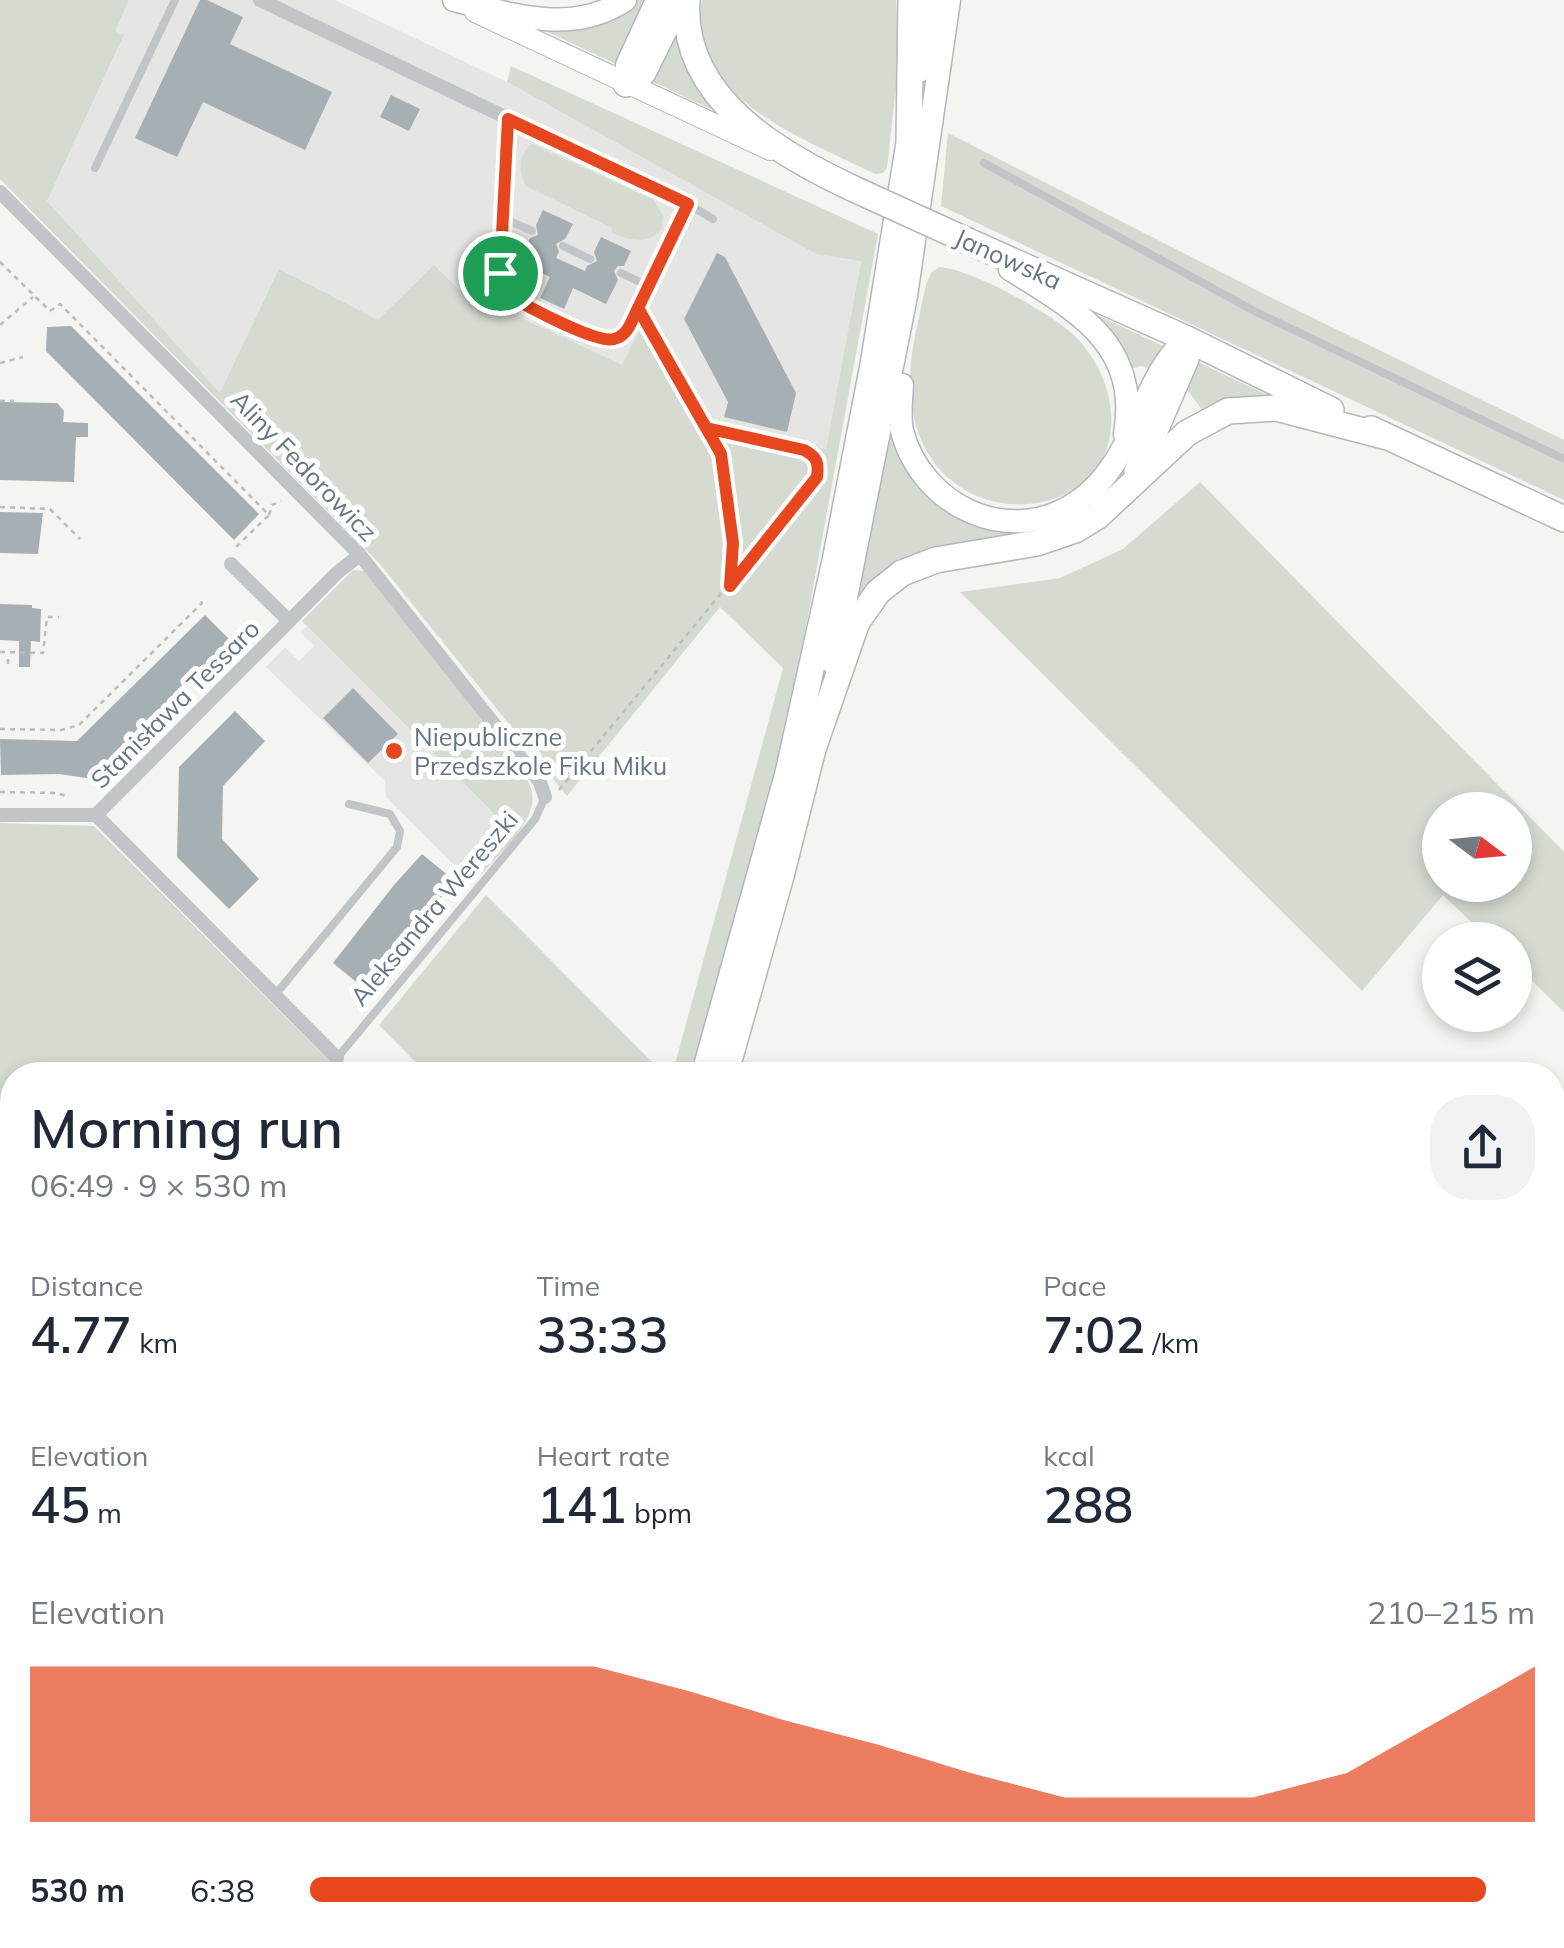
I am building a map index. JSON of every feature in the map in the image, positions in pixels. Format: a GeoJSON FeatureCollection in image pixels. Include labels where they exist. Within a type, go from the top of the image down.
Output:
{"type":"FeatureCollection","features":[{"type":"Feature","properties":{"kind":"highway"},"geometry":{"type":"LineString","coordinates":[[626,84],[643,72],[683,0]]}},
{"type":"Feature","properties":{"kind":"highway"},"geometry":{"type":"LineString","coordinates":[[683,0],[688,36],[706,81],[732,110],[809,168]]}},
{"type":"Feature","properties":{"kind":"highway"},"geometry":{"type":"LineString","coordinates":[[708,1062],[775,824],[821,628],[874,365],[909,143],[911,0]]}},
{"type":"Feature","properties":{"kind":"highway","name":"Janowska"},"geometry":{"type":"LineString","coordinates":[[809,168],[1187,338],[1386,437],[1564,518]]}},
{"type":"Feature","properties":{"kind":"highway"},"geometry":{"type":"LineString","coordinates":[[1133,481],[1186,359],[1187,338]]}},
{"type":"Feature","properties":{"kind":"highway"},"geometry":{"type":"LineString","coordinates":[[729,1062],[813,749],[858,622],[866,606],[890,581],[936,560],[1056,538],[1098,516],[1187,433],[1215,416],[1240,409],[1276,408],[1386,437]]}},
{"type":"Feature","properties":{"kind":"main road"},"geometry":{"type":"LineString","coordinates":[[452,0],[532,18],[565,21],[598,14],[624,0]]}},
{"type":"Feature","properties":{"kind":"main road","name":"Janowska"},"geometry":{"type":"LineString","coordinates":[[452,0],[809,168]]}},
{"type":"Feature","properties":{"kind":"main road"},"geometry":{"type":"LineString","coordinates":[[626,84],[627,66],[657,0]]}},
{"type":"Feature","properties":{"kind":"main road"},"geometry":{"type":"LineString","coordinates":[[909,143],[929,0]]}},
{"type":"Feature","properties":{"kind":"main road"},"geometry":{"type":"LineString","coordinates":[[813,749],[869,496],[906,296],[949,0]]}},
{"type":"Feature","properties":{"kind":"main road"},"geometry":{"type":"LineString","coordinates":[[968,242],[1077,312],[1100,334],[1116,357],[1125,383],[1128,410],[1123,447]]}},
{"type":"Feature","properties":{"kind":"main road"},"geometry":{"type":"LineString","coordinates":[[906,296],[901,427],[920,472],[945,498],[970,513],[996,520],[1020,522],[1047,516],[1084,498],[1111,469],[1170,352],[1187,338]]}},
{"type":"Feature","properties":{"kind":"street"},"geometry":{"type":"LineString","coordinates":[[260,0],[688,204]]}},
{"type":"Feature","properties":{"kind":"street","name":"Aliny Fedorowicz"},"geometry":{"type":"LineString","coordinates":[[0,192],[360,555],[540,782],[545,797]]}},
{"type":"Feature","properties":{"kind":"street","name":"Stanisława Tessaro"},"geometry":{"type":"LineString","coordinates":[[336,1058],[96,815],[288,621],[360,555]]}},
{"type":"Feature","properties":{"kind":"street"},"geometry":{"type":"LineString","coordinates":[[228,561],[288,621]]}},
{"type":"Feature","properties":{"kind":"street"},"geometry":{"type":"LineString","coordinates":[[0,816],[96,815]]}},
{"type":"Feature","properties":{"kind":"lane"},"geometry":{"type":"LineString","coordinates":[[95,168],[175,0]]}},
{"type":"Feature","properties":{"kind":"lane"},"geometry":{"type":"LineString","coordinates":[[508,119],[502,286],[509,295],[601,340],[620,338],[627,330],[688,204],[713,219]]}},
{"type":"Feature","properties":{"kind":"lane"},"geometry":{"type":"LineString","coordinates":[[984,163],[1256,312],[1564,459]]}},
{"type":"Feature","properties":{"kind":"lane"},"geometry":{"type":"LineString","coordinates":[[503,218],[532,232]]}},
{"type":"Feature","properties":{"kind":"lane"},"geometry":{"type":"LineString","coordinates":[[563,246],[590,259]]}},
{"type":"Feature","properties":{"kind":"lane"},"geometry":{"type":"LineString","coordinates":[[621,274],[648,286]]}},
{"type":"Feature","properties":{"kind":"lane","name":"Aleksandra Wereszki"},"geometry":{"type":"LineString","coordinates":[[333,1062],[534,819],[545,797]]}},
{"type":"Feature","properties":{"kind":"lane"},"geometry":{"type":"LineString","coordinates":[[275,995],[397,846],[400,831],[390,814],[350,804]]}},
{"type":"Feature","properties":{"kind":"path"},"geometry":{"type":"LineString","coordinates":[[0,262],[50,311],[60,304],[269,515]]}},
{"type":"Feature","properties":{"kind":"path"},"geometry":{"type":"LineString","coordinates":[[0,326],[34,296]]}},
{"type":"Feature","properties":{"kind":"path"},"geometry":{"type":"LineString","coordinates":[[638,308],[721,454],[733,543],[730,586]]}},
{"type":"Feature","properties":{"kind":"path"},"geometry":{"type":"LineString","coordinates":[[0,363],[24,356]]}},
{"type":"Feature","properties":{"kind":"path"},"geometry":{"type":"LineString","coordinates":[[0,400],[14,401]]}},
{"type":"Feature","properties":{"kind":"path","name":"Aleksandra Wereszki"},"geometry":{"type":"LineString","coordinates":[[545,797],[554,796],[817,477],[819,464],[815,456],[804,450],[706,428]]}},
{"type":"Feature","properties":{"kind":"path"},"geometry":{"type":"LineString","coordinates":[[228,561],[269,515],[272,505],[286,500]]}},
{"type":"Feature","properties":{"kind":"path"},"geometry":{"type":"LineString","coordinates":[[0,507],[50,509],[80,538]]}},
{"type":"Feature","properties":{"kind":"path"},"geometry":{"type":"LineString","coordinates":[[0,729],[66,730],[80,725],[202,603],[197,598]]}},
{"type":"Feature","properties":{"kind":"path"},"geometry":{"type":"LineString","coordinates":[[0,652],[43,653],[47,617],[59,617]]}},
{"type":"Feature","properties":{"kind":"path"},"geometry":{"type":"LineString","coordinates":[[8,652],[8,664]]}},
{"type":"Feature","properties":{"kind":"path"},"geometry":{"type":"LineString","coordinates":[[0,792],[58,794],[72,799]]}},
{"type":"Feature","properties":{"kind":"shaded area"},"geometry":{"type":"Polygon","coordinates":[[[0,0],[129,0],[115,31],[124,35],[47,201],[220,393],[279,269],[378,320],[434,265],[456,287],[622,365],[649,310],[708,425],[826,449],[861,261],[816,254],[507,82],[511,66],[878,234],[787,730],[698,1062],[676,1062],[783,668],[720,607],[567,796],[380,564],[0,179],[0,0]]]}},
{"type":"Feature","properties":{"kind":"shaded area"},"geometry":{"type":"Polygon","coordinates":[[[129,0],[335,0],[507,82],[816,254],[861,260],[826,450],[708,425],[650,311],[623,366],[456,287],[220,394],[47,201],[124,36],[114,31],[129,0]]]}},
{"type":"Feature","properties":{"kind":"shaded area"},"geometry":{"type":"Polygon","coordinates":[[[638,0],[650,0],[620,66],[542,29],[626,9],[638,0]]]}},
{"type":"Feature","properties":{"kind":"shaded area"},"geometry":{"type":"Polygon","coordinates":[[[702,0],[896,0],[899,61],[887,168],[883,173],[875,174],[785,129],[731,89],[712,64],[702,34],[702,0]]]}},
{"type":"Feature","properties":{"kind":"shaded area"},"geometry":{"type":"Polygon","coordinates":[[[676,19],[692,74],[728,117],[649,80],[676,19]]]}},
{"type":"Feature","properties":{"kind":"shaded area"},"geometry":{"type":"Polygon","coordinates":[[[948,133],[1264,294],[1564,440],[1564,500],[941,206],[948,133]]]}},
{"type":"Feature","properties":{"kind":"shaded area"},"geometry":{"type":"Polygon","coordinates":[[[532,144],[654,200],[663,216],[661,230],[644,239],[618,235],[612,233],[612,228],[526,186],[521,163],[532,144]]]}},
{"type":"Feature","properties":{"kind":"shaded area"},"geometry":{"type":"Polygon","coordinates":[[[939,267],[987,282],[1056,321],[1075,336],[1098,367],[1108,394],[1109,441],[1091,475],[1060,497],[1021,504],[981,498],[946,475],[920,437],[910,381],[912,357],[926,284],[939,267]]]}},
{"type":"Feature","properties":{"kind":"shaded area"},"geometry":{"type":"Polygon","coordinates":[[[1095,314],[1165,347],[1154,370],[1141,366],[1130,369],[1114,338],[1095,314]]]}},
{"type":"Feature","properties":{"kind":"shaded area"},"geometry":{"type":"Polygon","coordinates":[[[1194,360],[1269,396],[1203,411],[1183,384],[1194,360]]]}},
{"type":"Feature","properties":{"kind":"shaded area"},"geometry":{"type":"Polygon","coordinates":[[[890,427],[899,456],[919,486],[1028,529],[1134,446],[1125,475],[1081,517],[1006,540],[854,606],[890,427]]]}},
{"type":"Feature","properties":{"kind":"shaded area"},"geometry":{"type":"Polygon","coordinates":[[[1200,482],[1505,792],[1422,792],[1422,902],[1437,902],[1362,991],[960,592],[1060,578],[1123,549],[1200,482]]]}},
{"type":"Feature","properties":{"kind":"shaded area"},"geometry":{"type":"Polygon","coordinates":[[[353,570],[364,571],[512,755],[529,782],[529,814],[516,836],[482,874],[474,872],[509,829],[302,621],[353,570]]]}},
{"type":"Feature","properties":{"kind":"shaded area","name":"Niepubliczne Przedszkole Fiku Miku"},"geometry":{"type":"Polygon","coordinates":[[[306,626],[509,829],[468,879],[386,797],[385,781],[266,667],[285,647],[299,661],[314,646],[300,632],[306,626]]]}},
{"type":"Feature","properties":{"kind":"shaded area"},"geometry":{"type":"Polygon","coordinates":[[[1532,819],[1564,852],[1564,1012],[1532,981],[1532,922],[1471,922],[1450,902],[1532,902],[1532,819]]]}},
{"type":"Feature","properties":{"kind":"shaded area"},"geometry":{"type":"Polygon","coordinates":[[[0,823],[94,826],[331,1062],[0,1062],[0,823]]]}},
{"type":"Feature","properties":{"kind":"shaded area"},"geometry":{"type":"Polygon","coordinates":[[[486,895],[652,1062],[415,1062],[379,1025],[486,895]]]}},
{"type":"Feature","properties":{"kind":"building"},"geometry":{"type":"Polygon","coordinates":[[[200,0],[243,17],[230,44],[332,92],[305,150],[203,102],[177,157],[135,138],[200,0]]]}},
{"type":"Feature","properties":{"kind":"building"},"geometry":{"type":"Polygon","coordinates":[[[391,95],[420,109],[409,131],[380,117],[391,95]]]}},
{"type":"Feature","properties":{"kind":"building"},"geometry":{"type":"Polygon","coordinates":[[[543,210],[573,224],[565,239],[556,244],[556,258],[585,271],[597,261],[594,252],[601,237],[631,251],[624,266],[614,271],[618,280],[606,304],[573,288],[564,309],[540,298],[550,277],[518,262],[530,238],[538,235],[536,225],[543,210]]]}},
{"type":"Feature","properties":{"kind":"building"},"geometry":{"type":"Polygon","coordinates":[[[717,253],[725,257],[796,393],[787,432],[724,417],[728,402],[684,319],[717,253]]]}},
{"type":"Feature","properties":{"kind":"building"},"geometry":{"type":"Polygon","coordinates":[[[71,326],[259,514],[234,540],[46,351],[47,327],[71,326]]]}},
{"type":"Feature","properties":{"kind":"building"},"geometry":{"type":"Polygon","coordinates":[[[0,402],[57,403],[64,411],[63,422],[88,423],[88,437],[76,437],[74,482],[0,480],[0,402]]]}},
{"type":"Feature","properties":{"kind":"building"},"geometry":{"type":"Polygon","coordinates":[[[0,512],[43,513],[38,554],[0,553],[0,512]]]}},
{"type":"Feature","properties":{"kind":"building"},"geometry":{"type":"Polygon","coordinates":[[[0,604],[41,609],[40,642],[31,641],[30,667],[19,667],[19,641],[0,640],[0,604]]]}},
{"type":"Feature","properties":{"kind":"building"},"geometry":{"type":"Polygon","coordinates":[[[205,615],[232,642],[195,680],[192,677],[93,779],[59,774],[1,775],[0,739],[77,741],[205,615]]]}},
{"type":"Feature","properties":{"kind":"building"},"geometry":{"type":"Polygon","coordinates":[[[353,688],[398,734],[368,763],[323,718],[353,688]]]}},
{"type":"Feature","properties":{"kind":"building"},"geometry":{"type":"Polygon","coordinates":[[[235,711],[265,741],[223,786],[222,839],[259,879],[229,909],[177,857],[179,767],[235,711]]]}},
{"type":"Feature","properties":{"kind":"building"},"geometry":{"type":"Polygon","coordinates":[[[422,854],[455,881],[366,990],[333,963],[422,854]]]}},
{"type":"Feature","properties":{"kind":"place","name":"Niepubliczne Przedszkole Fiku Miku"},"geometry":{"type":"Point","coordinates":[394,751]}},
{"type":"Feature","properties":{"kind":"route"},"geometry":{"type":"LineString","coordinates":[[500,273],[502,286],[516,300],[601,340],[620,338],[638,308],[706,428],[721,454],[733,543],[730,586],[817,477],[819,464],[815,456],[804,450],[706,428],[638,308],[688,204],[508,119],[500,273]]}}]}
